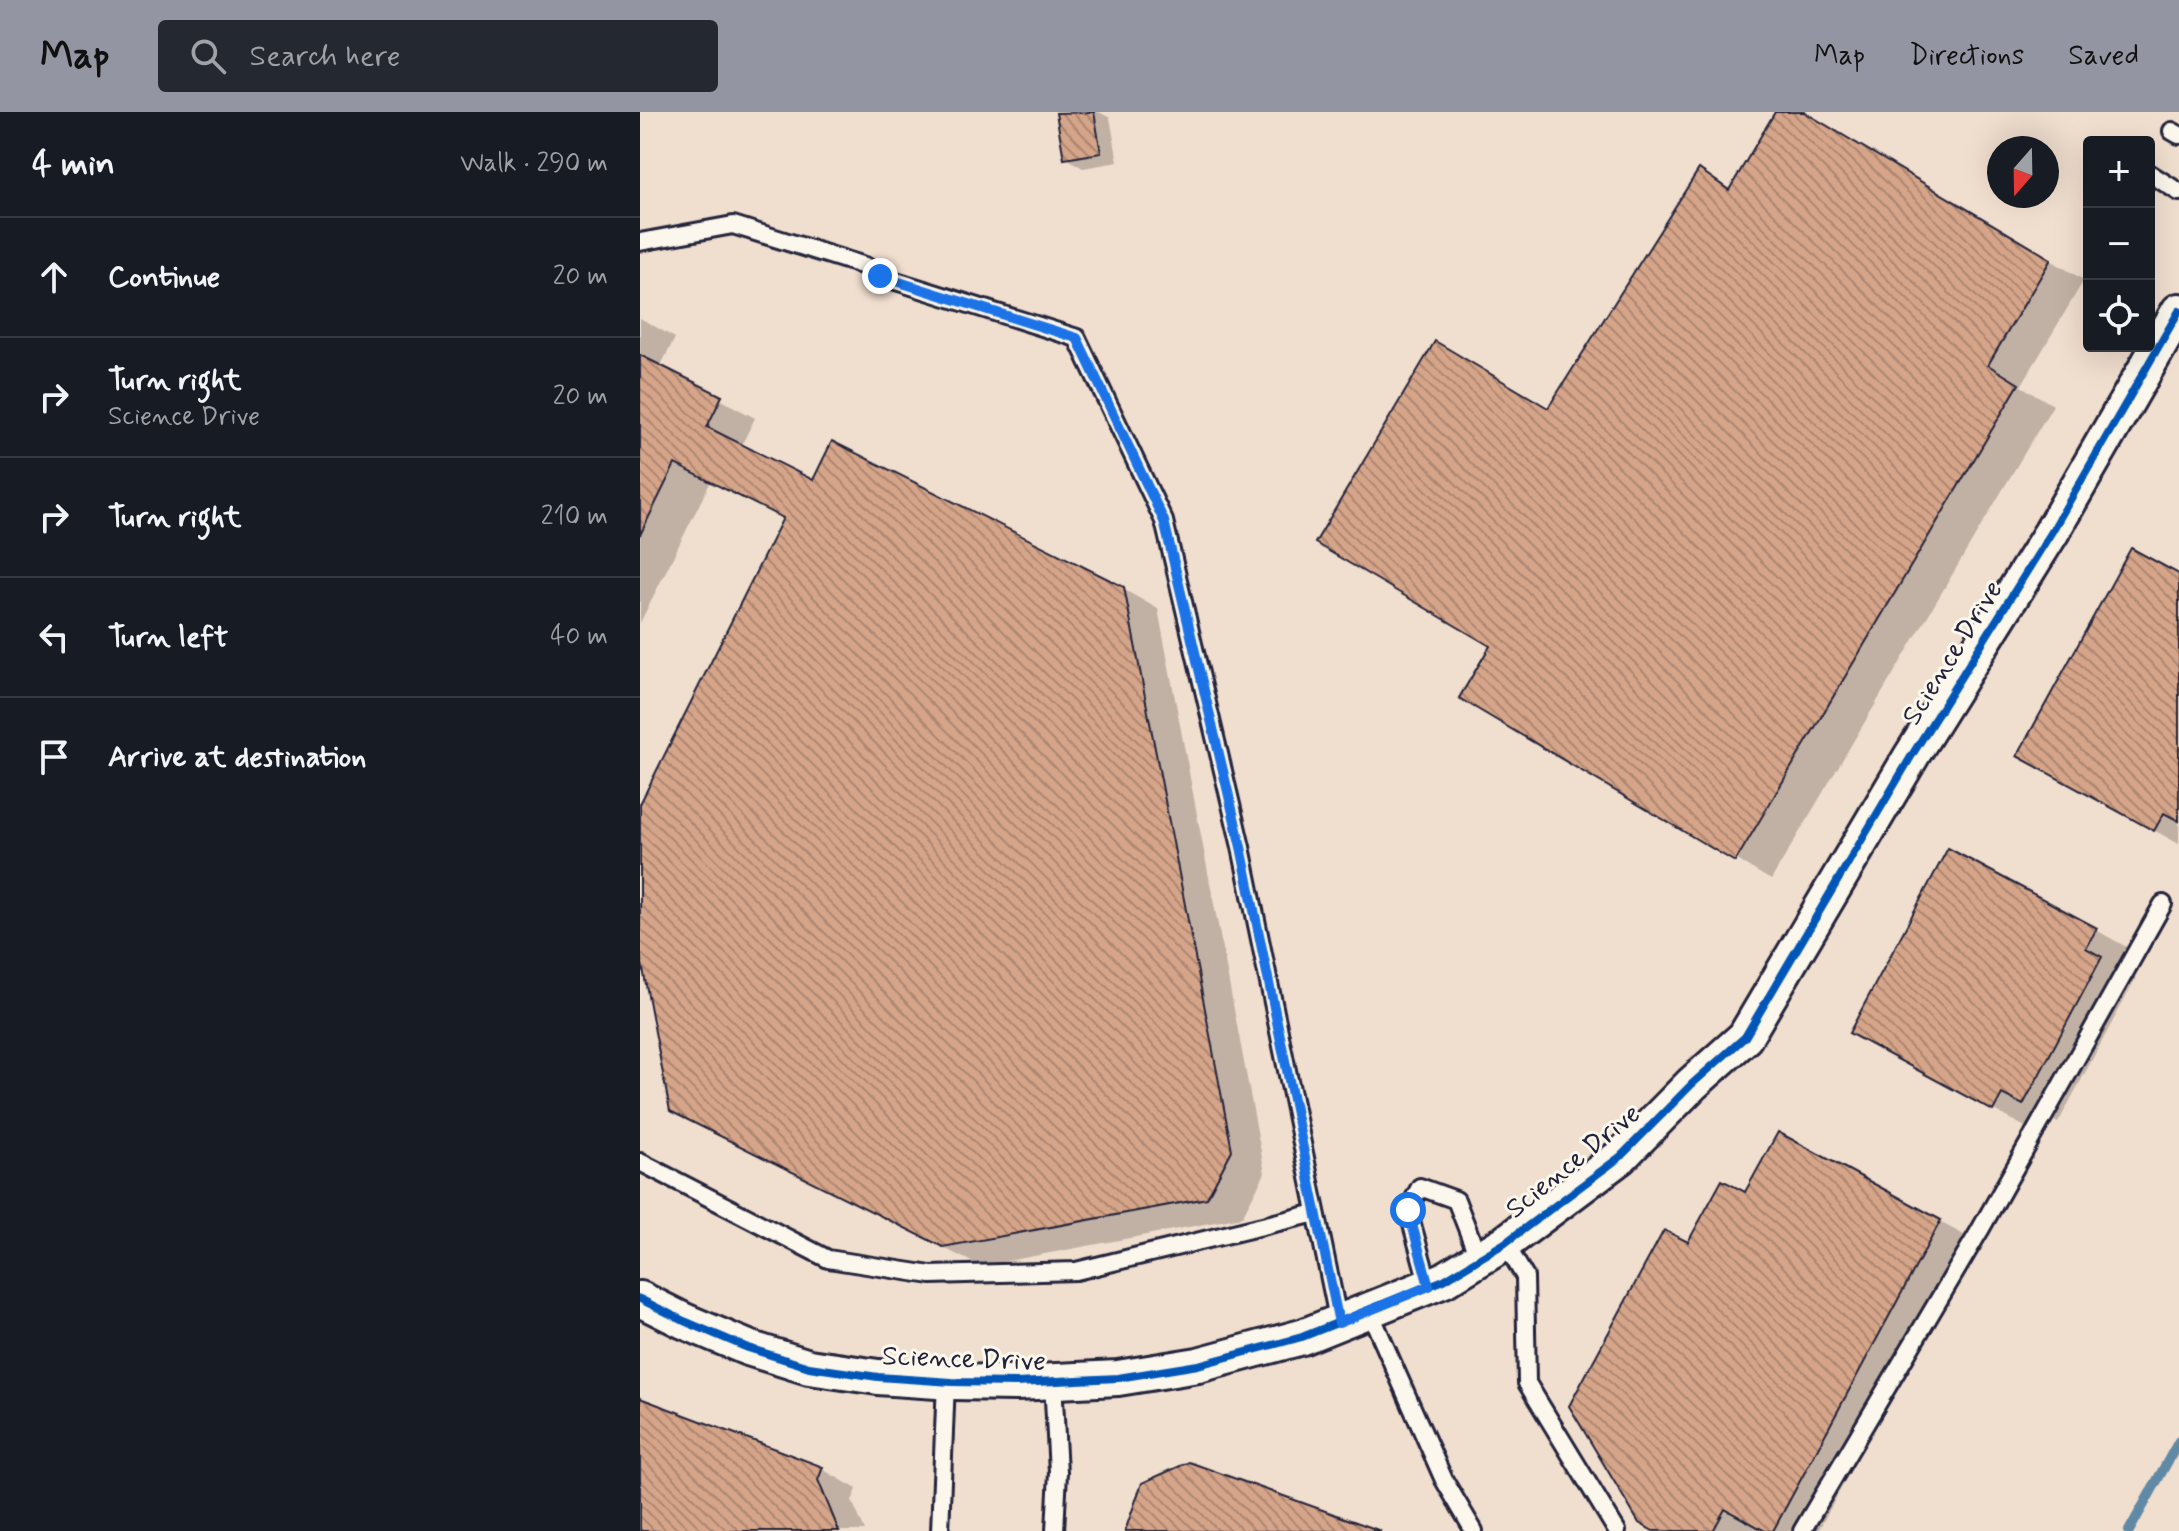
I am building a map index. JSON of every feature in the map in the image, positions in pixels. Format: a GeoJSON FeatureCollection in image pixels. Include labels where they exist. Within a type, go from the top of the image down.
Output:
{"type":"FeatureCollection","features":[{"type":"Feature","properties":{"kind":"street","name":"Science Drive"},"geometry":{"type":"LineString","coordinates":[[640,1299],[748,1348],[809,1367],[878,1377],[1053,1382],[1118,1378],[1198,1365],[1302,1337],[1429,1286],[1492,1251],[1620,1157],[1692,1084],[1745,1037],[1912,755],[2051,533],[2179,311]]}},
{"type":"Feature","properties":{"kind":"lane"},"geometry":{"type":"LineString","coordinates":[[2155,177],[2179,192]]}},
{"type":"Feature","properties":{"kind":"lane"},"geometry":{"type":"LineString","coordinates":[[640,242],[733,225],[865,266],[880,276],[1077,338],[1164,521],[1241,847],[1316,1213],[1354,1316],[1474,1531]]}},
{"type":"Feature","properties":{"kind":"lane"},"geometry":{"type":"LineString","coordinates":[[1802,1531],[1980,1230],[2163,904]]}},
{"type":"Feature","properties":{"kind":"lane"},"geometry":{"type":"LineString","coordinates":[[640,1162],[828,1259],[931,1275],[1076,1271],[1316,1213]]}},
{"type":"Feature","properties":{"kind":"lane"},"geometry":{"type":"LineString","coordinates":[[1429,1286],[1408,1210],[1420,1187],[1456,1200],[1492,1251],[1525,1277],[1527,1383],[1617,1531]]}},
{"type":"Feature","properties":{"kind":"lane"},"geometry":{"type":"LineString","coordinates":[[940,1531],[946,1381]]}},
{"type":"Feature","properties":{"kind":"lane"},"geometry":{"type":"LineString","coordinates":[[1053,1382],[1058,1472],[1055,1531]]}},
{"type":"Feature","properties":{"kind":"building"},"geometry":{"type":"Polygon","coordinates":[[[1094,112],[1101,153],[1064,159],[1056,113],[1094,112]]]}},
{"type":"Feature","properties":{"kind":"building"},"geometry":{"type":"Polygon","coordinates":[[[1775,112],[1804,112],[2051,259],[1988,365],[2019,384],[1735,862],[1459,698],[1490,646],[1315,543],[1435,341],[1548,408],[1699,169],[1729,190],[1775,112]]]}},
{"type":"Feature","properties":{"kind":"building"},"geometry":{"type":"Polygon","coordinates":[[[640,355],[722,396],[707,427],[813,480],[832,441],[1124,587],[1232,1150],[1207,1198],[943,1247],[670,1111],[640,953],[640,804],[783,518],[675,464],[640,535],[640,355]]]}},
{"type":"Feature","properties":{"kind":"building"},"geometry":{"type":"Polygon","coordinates":[[[2131,548],[2179,574],[2179,821],[2164,813],[2154,831],[2017,756],[2131,548]]]}},
{"type":"Feature","properties":{"kind":"building"},"geometry":{"type":"Polygon","coordinates":[[[1948,848],[2097,928],[2086,948],[2102,957],[2023,1105],[2002,1094],[1993,1111],[1849,1033],[1948,848]]]}},
{"type":"Feature","properties":{"kind":"building"},"geometry":{"type":"Polygon","coordinates":[[[1778,1132],[1941,1220],[1773,1531],[1765,1531],[1725,1509],[1713,1531],[1653,1531],[1639,1523],[1569,1406],[1664,1230],[1688,1242],[1722,1180],[1745,1192],[1778,1132]]]}},
{"type":"Feature","properties":{"kind":"building"},"geometry":{"type":"Polygon","coordinates":[[[640,1398],[823,1467],[818,1480],[839,1531],[640,1531],[640,1398]]]}},
{"type":"Feature","properties":{"kind":"building"},"geometry":{"type":"Polygon","coordinates":[[[1189,1462],[1381,1531],[1125,1531],[1142,1483],[1189,1462]]]}},
{"type":"Feature","properties":{"kind":"waterway"},"geometry":{"type":"LineString","coordinates":[[2129,1531],[2179,1441]]}},
{"type":"Feature","properties":{"kind":"cycle path"},"geometry":{"type":"LineString","coordinates":[[640,1299],[748,1348],[809,1367],[878,1377],[952,1382],[1016,1383],[1118,1378],[1198,1365],[1302,1337],[1444,1280],[1505,1243],[1620,1157],[1692,1084],[1745,1037],[1912,755],[2051,533],[2179,311]]}},
{"type":"Feature","properties":{"kind":"route"},"geometry":{"type":"LineString","coordinates":[[880,276],[1077,338],[1164,521],[1241,847],[1339,1323],[1429,1286],[1408,1210]]}}]}
